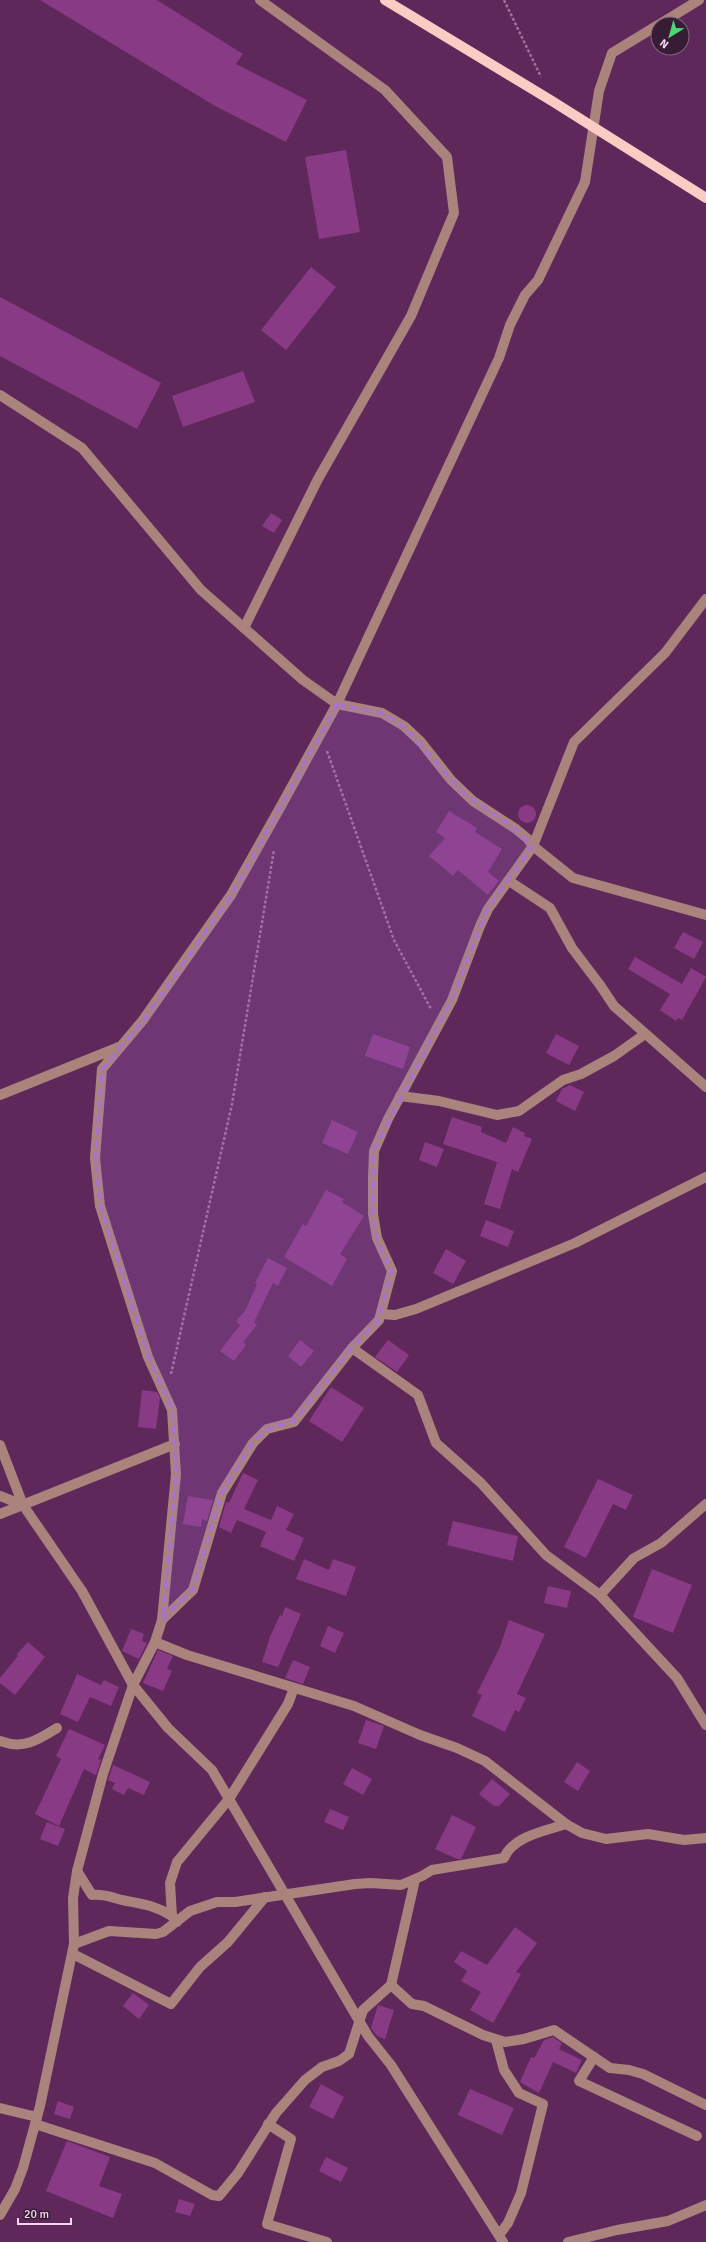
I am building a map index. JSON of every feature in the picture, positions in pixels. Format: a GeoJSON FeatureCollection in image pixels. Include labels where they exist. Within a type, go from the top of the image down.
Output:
{"type":"FeatureCollection","features":[{"type":"Feature","properties":{"kind":"main road"},"geometry":{"type":"LineString","coordinates":[[385,0],[594,127],[706,198]]}},
{"type":"Feature","properties":{"kind":"street"},"geometry":{"type":"LineString","coordinates":[[244,628],[318,479],[411,316],[454,214],[446,157],[411,118],[385,90],[260,0]]}},
{"type":"Feature","properties":{"kind":"street"},"geometry":{"type":"LineString","coordinates":[[672,16],[699,0]]}},
{"type":"Feature","properties":{"kind":"street"},"geometry":{"type":"LineString","coordinates":[[0,2216],[15,2189],[23,2168],[36,2121],[73,1949],[73,1898],[77,1871],[103,1774],[133,1685],[155,1642],[162,1620],[176,1474],[172,1410],[148,1357],[100,1206],[95,1158],[102,1068],[143,1020],[231,895],[337,704],[499,358],[510,324],[525,295],[538,280],[585,182],[599,91],[612,53],[650,30]]}},
{"type":"Feature","properties":{"kind":"street"},"geometry":{"type":"LineString","coordinates":[[0,395],[82,448],[201,590],[303,680],[337,704],[367,709],[392,717],[415,736],[451,780],[464,792],[482,808],[516,829],[533,846],[573,878],[706,915]]}},
{"type":"Feature","properties":{"kind":"street"},"geometry":{"type":"LineString","coordinates":[[162,1620],[193,1590],[222,1493],[253,1443],[267,1429],[294,1422],[352,1348],[379,1320],[392,1272],[377,1238],[373,1214],[374,1151],[400,1096],[463,976],[480,926],[488,909],[533,846],[574,742],[665,653],[706,600]]}},
{"type":"Feature","properties":{"kind":"street"},"geometry":{"type":"LineString","coordinates":[[509,881],[550,908],[572,948],[614,1006],[706,1087]]}},
{"type":"Feature","properties":{"kind":"street"},"geometry":{"type":"LineString","coordinates":[[400,1096],[439,1101],[497,1114],[520,1111],[563,1080],[581,1074],[614,1056],[645,1034]]}},
{"type":"Feature","properties":{"kind":"street"},"geometry":{"type":"LineString","coordinates":[[0,1095],[120,1047]]}},
{"type":"Feature","properties":{"kind":"street"},"geometry":{"type":"LineString","coordinates":[[381,1314],[395,1315],[416,1309],[575,1243],[706,1177]]}},
{"type":"Feature","properties":{"kind":"street"},"geometry":{"type":"LineString","coordinates":[[352,1348],[418,1395],[436,1442],[481,1483],[546,1555],[600,1595],[677,1678],[706,1725]]}},
{"type":"Feature","properties":{"kind":"street"},"geometry":{"type":"LineString","coordinates":[[0,1514],[175,1444]]}},
{"type":"Feature","properties":{"kind":"street"},"geometry":{"type":"LineString","coordinates":[[0,1445],[23,1505],[82,1591],[133,1685],[168,1728],[212,1770],[359,2018],[372,2043],[391,2065],[501,2238]]}},
{"type":"Feature","properties":{"kind":"street"},"geometry":{"type":"LineString","coordinates":[[0,1496],[23,1505]]}},
{"type":"Feature","properties":{"kind":"street"},"geometry":{"type":"LineString","coordinates":[[600,1595],[634,1558],[661,1543],[706,1504]]}},
{"type":"Feature","properties":{"kind":"street"},"geometry":{"type":"LineString","coordinates":[[155,1642],[186,1655],[354,1706],[485,1761],[566,1824],[582,1833],[606,1839],[648,1834],[684,1840],[706,1838]]}},
{"type":"Feature","properties":{"kind":"street"},"geometry":{"type":"LineString","coordinates":[[175,1919],[170,1878],[176,1862],[229,1799],[288,1704],[294,1688]]}},
{"type":"Feature","properties":{"kind":"street"},"geometry":{"type":"LineString","coordinates":[[0,1741],[9,1744],[34,1742],[57,1728]]}},
{"type":"Feature","properties":{"kind":"street"},"geometry":{"type":"LineString","coordinates":[[73,1949],[109,1931],[156,1934],[167,1930],[175,1919],[190,1911],[217,1902],[370,1883],[401,1885],[415,1880],[432,1870],[504,1858],[508,1848],[519,1841],[566,1824]]}},
{"type":"Feature","properties":{"kind":"street"},"geometry":{"type":"LineString","coordinates":[[77,1871],[92,1895],[105,1894],[116,1898],[143,1902],[175,1919]]}},
{"type":"Feature","properties":{"kind":"street"},"geometry":{"type":"LineString","coordinates":[[0,2108],[155,2163],[216,2196],[227,2189],[276,2112],[314,2072],[339,2061],[349,2054],[359,2018],[363,2010],[391,1986],[415,1880]]}},
{"type":"Feature","properties":{"kind":"street"},"geometry":{"type":"LineString","coordinates":[[73,1949],[171,2004],[200,1967],[228,1942],[265,1897]]}},
{"type":"Feature","properties":{"kind":"street"},"geometry":{"type":"LineString","coordinates":[[391,1986],[412,2004],[424,2006],[496,2040],[516,2041],[554,2030],[610,2068],[629,2070],[644,2074],[706,2105]]}},
{"type":"Feature","properties":{"kind":"street"},"geometry":{"type":"LineString","coordinates":[[496,2040],[504,2070],[519,2093],[543,2104],[521,2193],[501,2238]]}},
{"type":"Feature","properties":{"kind":"street"},"geometry":{"type":"LineString","coordinates":[[594,2057],[579,2081],[697,2136]]}},
{"type":"Feature","properties":{"kind":"street"},"geometry":{"type":"LineString","coordinates":[[268,2124],[291,2139],[267,2224],[327,2242]]}},
{"type":"Feature","properties":{"kind":"street"},"geometry":{"type":"LineString","coordinates":[[568,2242],[617,2230],[668,2221],[706,2205]]}},
{"type":"Feature","properties":{"kind":"path"},"geometry":{"type":"LineString","coordinates":[[504,0],[542,79]]}},
{"type":"Feature","properties":{"kind":"path"},"geometry":{"type":"LineString","coordinates":[[321,733],[394,940],[439,1024]]}},
{"type":"Feature","properties":{"kind":"path"},"geometry":{"type":"LineString","coordinates":[[166,1396],[232,1104],[274,845]]}},
{"type":"Feature","properties":{"kind":"highlighted area"},"geometry":{"type":"Polygon","coordinates":[[[337,704],[382,713],[404,726],[464,793],[516,829],[533,846],[488,909],[452,1000],[374,1151],[373,1214],[377,1238],[392,1271],[379,1320],[352,1348],[294,1422],[267,1429],[253,1443],[222,1493],[193,1590],[162,1620],[176,1474],[172,1410],[148,1357],[100,1206],[95,1158],[102,1069],[143,1020],[231,895],[337,704]]]}},
{"type":"Feature","properties":{"kind":"building"},"geometry":{"type":"Polygon","coordinates":[[[40,0],[157,0],[243,54],[236,64],[307,100],[286,142],[215,106],[40,0]]]}},
{"type":"Feature","properties":{"kind":"building"},"geometry":{"type":"Polygon","coordinates":[[[346,150],[360,232],[319,239],[305,157],[346,150]]]}},
{"type":"Feature","properties":{"kind":"building"},"geometry":{"type":"Polygon","coordinates":[[[311,267],[336,287],[286,350],[261,330],[311,267]]]}},
{"type":"Feature","properties":{"kind":"building"},"geometry":{"type":"Polygon","coordinates":[[[0,297],[161,383],[137,429],[0,356],[0,297]]]}},
{"type":"Feature","properties":{"kind":"building"},"geometry":{"type":"Polygon","coordinates":[[[243,371],[255,402],[183,427],[172,396],[243,371]]]}},
{"type":"Feature","properties":{"kind":"building"},"geometry":{"type":"Polygon","coordinates":[[[271,513],[282,520],[274,533],[262,526],[271,513]]]}},
{"type":"Feature","properties":{"kind":"building"},"geometry":{"type":"Polygon","coordinates":[[[523,805],[531,805],[536,810],[534,821],[531,823],[523,823],[518,818],[518,810],[523,805]]]}},
{"type":"Feature","properties":{"kind":"building"},"geometry":{"type":"Polygon","coordinates":[[[449,811],[477,828],[475,832],[502,849],[488,872],[499,881],[488,895],[458,870],[453,876],[429,856],[445,838],[436,832],[449,811]]]}},
{"type":"Feature","properties":{"kind":"building"},"geometry":{"type":"Polygon","coordinates":[[[683,932],[703,942],[694,959],[674,948],[683,932]]]}},
{"type":"Feature","properties":{"kind":"building"},"geometry":{"type":"Polygon","coordinates":[[[635,957],[682,984],[691,968],[706,977],[682,1020],[678,1018],[676,1021],[660,1010],[670,994],[628,969],[635,957]]]}},
{"type":"Feature","properties":{"kind":"building"},"geometry":{"type":"Polygon","coordinates":[[[373,1034],[410,1047],[403,1069],[365,1056],[373,1034]]]}},
{"type":"Feature","properties":{"kind":"building"},"geometry":{"type":"Polygon","coordinates":[[[556,1034],[579,1046],[569,1065],[546,1053],[556,1034]]]}},
{"type":"Feature","properties":{"kind":"building"},"geometry":{"type":"Polygon","coordinates":[[[570,1085],[584,1092],[575,1111],[556,1101],[562,1089],[570,1085]]]}},
{"type":"Feature","properties":{"kind":"building"},"geometry":{"type":"Polygon","coordinates":[[[452,1117],[482,1127],[481,1132],[506,1143],[513,1127],[525,1133],[524,1136],[532,1139],[518,1172],[512,1169],[500,1209],[484,1204],[497,1162],[443,1144],[452,1117]]]}},
{"type":"Feature","properties":{"kind":"building"},"geometry":{"type":"Polygon","coordinates":[[[332,1120],[358,1132],[348,1154],[322,1143],[332,1120]]]}},
{"type":"Feature","properties":{"kind":"building"},"geometry":{"type":"Polygon","coordinates":[[[425,1142],[444,1149],[437,1167],[419,1160],[425,1142]]]}},
{"type":"Feature","properties":{"kind":"building"},"geometry":{"type":"Polygon","coordinates":[[[326,1190],[344,1199],[342,1202],[364,1216],[340,1254],[347,1259],[332,1286],[284,1257],[303,1224],[306,1226],[326,1190]]]}},
{"type":"Feature","properties":{"kind":"building"},"geometry":{"type":"Polygon","coordinates":[[[486,1220],[514,1231],[508,1247],[480,1236],[486,1220]]]}},
{"type":"Feature","properties":{"kind":"building"},"geometry":{"type":"Polygon","coordinates":[[[446,1249],[466,1261],[453,1284],[433,1273],[446,1249]]]}},
{"type":"Feature","properties":{"kind":"building"},"geometry":{"type":"Polygon","coordinates":[[[268,1258],[287,1268],[278,1286],[273,1283],[254,1322],[257,1325],[243,1342],[246,1345],[234,1361],[220,1351],[240,1325],[236,1321],[245,1311],[257,1284],[255,1283],[268,1258]]]}},
{"type":"Feature","properties":{"kind":"building"},"geometry":{"type":"Polygon","coordinates":[[[300,1340],[314,1351],[301,1367],[288,1356],[300,1340]]]}},
{"type":"Feature","properties":{"kind":"building"},"geometry":{"type":"Polygon","coordinates":[[[388,1340],[409,1355],[397,1372],[375,1357],[388,1340]]]}},
{"type":"Feature","properties":{"kind":"building"},"geometry":{"type":"Polygon","coordinates":[[[331,1387],[364,1408],[342,1442],[309,1421],[331,1387]]]}},
{"type":"Feature","properties":{"kind":"building"},"geometry":{"type":"Polygon","coordinates":[[[142,1390],[157,1392],[160,1398],[156,1429],[138,1427],[142,1390]]]}},
{"type":"Feature","properties":{"kind":"building"},"geometry":{"type":"Polygon","coordinates":[[[243,1473],[258,1480],[244,1509],[271,1520],[277,1506],[294,1514],[286,1530],[304,1538],[294,1561],[260,1546],[266,1532],[237,1520],[231,1533],[219,1527],[226,1502],[229,1503],[243,1473]]]}},
{"type":"Feature","properties":{"kind":"building"},"geometry":{"type":"Polygon","coordinates":[[[598,1479],[633,1495],[626,1510],[613,1504],[586,1558],[564,1547],[598,1479]]]}},
{"type":"Feature","properties":{"kind":"building"},"geometry":{"type":"Polygon","coordinates":[[[188,1496],[213,1500],[207,1521],[202,1519],[201,1527],[183,1524],[188,1496]]]}},
{"type":"Feature","properties":{"kind":"building"},"geometry":{"type":"Polygon","coordinates":[[[453,1521],[518,1536],[513,1561],[447,1545],[453,1521]]]}},
{"type":"Feature","properties":{"kind":"building"},"geometry":{"type":"Polygon","coordinates":[[[304,1559],[329,1570],[333,1559],[356,1567],[346,1596],[296,1579],[304,1559]]]}},
{"type":"Feature","properties":{"kind":"building"},"geometry":{"type":"Polygon","coordinates":[[[652,1569],[692,1585],[673,1633],[633,1617],[652,1569]]]}},
{"type":"Feature","properties":{"kind":"building"},"geometry":{"type":"Polygon","coordinates":[[[548,1586],[571,1591],[567,1608],[544,1603],[548,1586]]]}},
{"type":"Feature","properties":{"kind":"building"},"geometry":{"type":"Polygon","coordinates":[[[285,1607],[301,1614],[278,1667],[262,1662],[270,1637],[280,1615],[282,1616],[285,1607]]]}},
{"type":"Feature","properties":{"kind":"building"},"geometry":{"type":"Polygon","coordinates":[[[509,1620],[545,1634],[517,1694],[526,1698],[519,1712],[515,1710],[505,1732],[472,1716],[482,1695],[477,1693],[500,1647],[509,1620]]]}},
{"type":"Feature","properties":{"kind":"building"},"geometry":{"type":"Polygon","coordinates":[[[328,1626],[344,1633],[335,1653],[320,1646],[328,1626]]]}},
{"type":"Feature","properties":{"kind":"building"},"geometry":{"type":"Polygon","coordinates":[[[131,1629],[144,1634],[142,1641],[147,1643],[139,1659],[122,1651],[131,1629]]]}},
{"type":"Feature","properties":{"kind":"building"},"geometry":{"type":"Polygon","coordinates":[[[28,1642],[45,1657],[15,1695],[0,1683],[0,1678],[18,1656],[17,1654],[28,1642]]]}},
{"type":"Feature","properties":{"kind":"building"},"geometry":{"type":"Polygon","coordinates":[[[158,1650],[173,1656],[167,1669],[172,1671],[163,1691],[143,1683],[158,1650]]]}},
{"type":"Feature","properties":{"kind":"building"},"geometry":{"type":"Polygon","coordinates":[[[293,1660],[310,1667],[303,1684],[285,1678],[293,1660]]]}},
{"type":"Feature","properties":{"kind":"building"},"geometry":{"type":"Polygon","coordinates":[[[77,1674],[101,1685],[104,1680],[119,1687],[111,1706],[90,1697],[78,1722],[60,1714],[77,1674]]]}},
{"type":"Feature","properties":{"kind":"building"},"geometry":{"type":"Polygon","coordinates":[[[366,1720],[384,1726],[376,1749],[358,1743],[366,1720]]]}},
{"type":"Feature","properties":{"kind":"building"},"geometry":{"type":"Polygon","coordinates":[[[69,1729],[105,1745],[98,1759],[101,1760],[96,1775],[84,1769],[59,1826],[35,1814],[61,1759],[56,1756],[69,1729]]]}},
{"type":"Feature","properties":{"kind":"building"},"geometry":{"type":"Polygon","coordinates":[[[577,1762],[590,1771],[578,1791],[564,1782],[577,1762]]]}},
{"type":"Feature","properties":{"kind":"building"},"geometry":{"type":"Polygon","coordinates":[[[113,1765],[150,1782],[144,1795],[128,1788],[124,1795],[112,1789],[115,1783],[108,1780],[113,1765]]]}},
{"type":"Feature","properties":{"kind":"building"},"geometry":{"type":"Polygon","coordinates":[[[352,1768],[372,1779],[363,1795],[343,1784],[352,1768]]]}},
{"type":"Feature","properties":{"kind":"building"},"geometry":{"type":"Polygon","coordinates":[[[492,1779],[510,1794],[499,1806],[494,1806],[479,1794],[492,1779]]]}},
{"type":"Feature","properties":{"kind":"building"},"geometry":{"type":"Polygon","coordinates":[[[330,1809],[349,1817],[343,1830],[324,1822],[330,1809]]]}},
{"type":"Feature","properties":{"kind":"building"},"geometry":{"type":"Polygon","coordinates":[[[452,1815],[476,1827],[461,1859],[457,1859],[435,1849],[452,1815]]]}},
{"type":"Feature","properties":{"kind":"building"},"geometry":{"type":"Polygon","coordinates":[[[47,1822],[65,1829],[58,1846],[40,1839],[47,1822]]]}},
{"type":"Feature","properties":{"kind":"building"},"geometry":{"type":"Polygon","coordinates":[[[515,1927],[537,1943],[516,1972],[521,1974],[493,2023],[470,2010],[481,1992],[461,1981],[467,1971],[454,1962],[461,1951],[487,1965],[515,1927]]]}},
{"type":"Feature","properties":{"kind":"building"},"geometry":{"type":"Polygon","coordinates":[[[133,1993],[149,2005],[139,2019],[123,2006],[133,1993]]]}},
{"type":"Feature","properties":{"kind":"building"},"geometry":{"type":"Polygon","coordinates":[[[378,2005],[394,2010],[385,2039],[377,2036],[371,2028],[378,2005]]]}},
{"type":"Feature","properties":{"kind":"building"},"geometry":{"type":"Polygon","coordinates":[[[553,2037],[562,2043],[559,2049],[582,2060],[576,2073],[553,2062],[539,2093],[520,2082],[531,2057],[534,2058],[544,2040],[553,2037]]]}},
{"type":"Feature","properties":{"kind":"building"},"geometry":{"type":"Polygon","coordinates":[[[321,2084],[344,2097],[333,2119],[309,2107],[321,2084]]]}},
{"type":"Feature","properties":{"kind":"building"},"geometry":{"type":"Polygon","coordinates":[[[470,2089],[514,2108],[502,2135],[458,2115],[470,2089]]]}},
{"type":"Feature","properties":{"kind":"building"},"geometry":{"type":"Polygon","coordinates":[[[58,2101],[74,2107],[70,2119],[54,2114],[58,2101]]]}},
{"type":"Feature","properties":{"kind":"building"},"geometry":{"type":"Polygon","coordinates":[[[67,2141],[110,2157],[99,2186],[122,2194],[113,2218],[46,2191],[67,2141]]]}},
{"type":"Feature","properties":{"kind":"building"},"geometry":{"type":"Polygon","coordinates":[[[326,2157],[348,2168],[341,2182],[319,2171],[326,2157]]]}},
{"type":"Feature","properties":{"kind":"building"},"geometry":{"type":"Polygon","coordinates":[[[179,2199],[195,2204],[190,2216],[175,2212],[179,2199]]]}}]}
